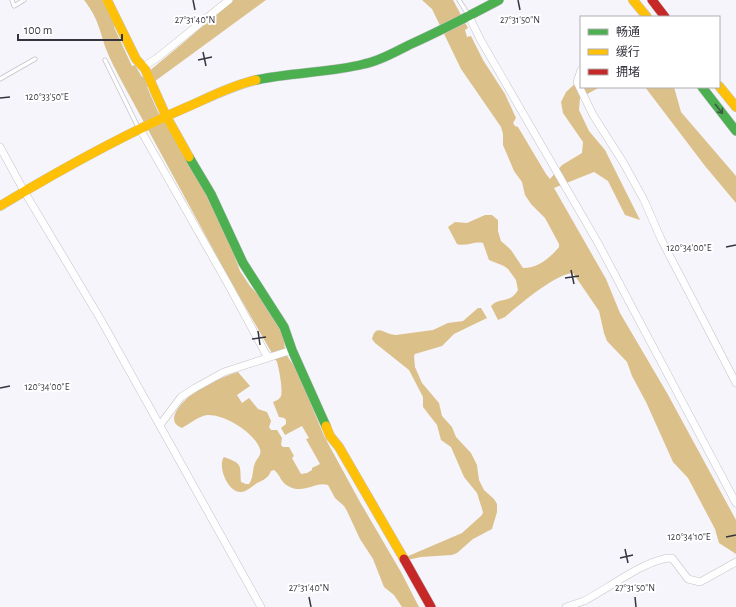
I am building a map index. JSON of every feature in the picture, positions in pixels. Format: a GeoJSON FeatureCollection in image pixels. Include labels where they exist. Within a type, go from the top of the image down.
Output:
{"type":"FeatureCollection","features":[{"type":"Feature","properties":{"kind":"street"},"geometry":{"type":"LineString","coordinates":[[107,0],[136,58],[145,70],[164,117],[211,194],[243,263],[284,327],[289,351],[330,436],[339,447],[431,607]]}},
{"type":"Feature","properties":{"kind":"street"},"geometry":{"type":"LineString","coordinates":[[145,70],[156,58],[229,0]]}},
{"type":"Feature","properties":{"kind":"street"},"geometry":{"type":"LineString","coordinates":[[0,206],[80,159],[164,117],[227,90],[245,83],[284,75],[340,69],[366,64],[387,56],[440,31],[499,0]]}},
{"type":"Feature","properties":{"kind":"street"},"geometry":{"type":"LineString","coordinates":[[633,0],[646,16]]}},
{"type":"Feature","properties":{"kind":"street"},"geometry":{"type":"LineString","coordinates":[[652,0],[664,16]]}},
{"type":"Feature","properties":{"kind":"street"},"geometry":{"type":"LineString","coordinates":[[467,17],[598,243],[736,503]]}},
{"type":"Feature","properties":{"kind":"street"},"geometry":{"type":"LineString","coordinates":[[580,73],[577,82],[593,115],[627,168],[644,200],[664,246],[736,383]]}},
{"type":"Feature","properties":{"kind":"street"},"geometry":{"type":"LineString","coordinates":[[720,87],[736,108]]}},
{"type":"Feature","properties":{"kind":"street"},"geometry":{"type":"LineString","coordinates":[[703,88],[736,131]]}},
{"type":"Feature","properties":{"kind":"street"},"geometry":{"type":"LineString","coordinates":[[142,128],[270,357]]}},
{"type":"Feature","properties":{"kind":"street"},"geometry":{"type":"LineString","coordinates":[[0,147],[24,191],[101,320],[262,607]]}},
{"type":"Feature","properties":{"kind":"street"},"geometry":{"type":"LineString","coordinates":[[160,425],[181,397],[195,388],[224,372],[289,351]]}},
{"type":"Feature","properties":{"kind":"street"},"geometry":{"type":"LineString","coordinates":[[566,607],[584,601],[642,568],[665,558],[672,558],[688,579],[700,582],[736,562]]}},
{"type":"Feature","properties":{"kind":"lane"},"geometry":{"type":"LineString","coordinates":[[12,0],[14,6],[24,0]]}},
{"type":"Feature","properties":{"kind":"lane"},"geometry":{"type":"LineString","coordinates":[[459,0],[467,17]]}},
{"type":"Feature","properties":{"kind":"lane"},"geometry":{"type":"LineString","coordinates":[[0,79],[36,59]]}},
{"type":"Feature","properties":{"kind":"lane"},"geometry":{"type":"LineString","coordinates":[[105,60],[142,128]]}},
{"type":"Feature","properties":{"kind":"shaded area"},"geometry":{"type":"Polygon","coordinates":[[[84,0],[103,0],[116,25],[114,27],[132,66],[135,65],[142,77],[233,0],[266,0],[147,87],[158,112],[199,181],[228,238],[240,271],[258,295],[282,333],[284,338],[285,353],[297,370],[324,436],[401,572],[419,607],[402,607],[394,595],[384,587],[373,559],[360,539],[347,511],[335,498],[328,485],[323,484],[304,489],[294,488],[286,485],[274,470],[271,471],[262,481],[247,490],[243,492],[236,491],[228,484],[225,478],[222,461],[224,457],[237,463],[240,468],[241,482],[249,484],[252,479],[255,463],[260,453],[260,449],[252,436],[238,425],[214,415],[201,417],[182,428],[174,421],[176,411],[192,394],[214,382],[238,372],[250,386],[237,395],[242,403],[249,398],[258,409],[267,412],[271,421],[269,427],[271,430],[277,430],[282,438],[281,445],[283,447],[289,447],[294,456],[292,458],[301,474],[307,473],[312,470],[312,468],[320,464],[306,439],[309,438],[302,426],[285,435],[281,428],[286,424],[286,420],[279,417],[273,402],[280,398],[282,389],[277,362],[227,275],[121,80],[111,61],[95,18],[84,0]]]}},
{"type":"Feature","properties":{"kind":"shaded area"},"geometry":{"type":"Polygon","coordinates":[[[422,0],[453,0],[468,28],[465,30],[467,37],[471,36],[483,60],[505,94],[516,118],[513,123],[518,127],[550,179],[562,165],[582,153],[583,142],[563,113],[561,102],[566,92],[580,79],[580,88],[598,88],[580,98],[579,110],[589,131],[605,150],[640,220],[625,215],[608,181],[594,172],[554,188],[606,279],[620,313],[667,393],[736,520],[736,554],[719,543],[715,529],[688,478],[673,462],[646,402],[632,376],[627,362],[607,341],[599,311],[573,273],[565,275],[547,284],[505,317],[498,320],[491,306],[494,303],[512,297],[515,294],[518,290],[516,280],[504,266],[489,260],[483,243],[464,245],[457,244],[448,227],[455,222],[467,223],[485,215],[492,215],[498,220],[498,231],[501,241],[511,250],[523,268],[528,268],[543,262],[559,247],[559,244],[545,218],[531,204],[525,195],[522,182],[514,171],[503,145],[503,134],[501,127],[461,69],[432,9],[422,0]]]}},
{"type":"Feature","properties":{"kind":"shaded area"},"geometry":{"type":"Polygon","coordinates":[[[646,88],[674,88],[681,112],[736,176],[736,203],[705,166],[646,88]]]}},
{"type":"Feature","properties":{"kind":"shaded area"},"geometry":{"type":"Polygon","coordinates":[[[478,308],[481,308],[487,318],[454,334],[442,346],[415,354],[415,367],[422,383],[439,403],[442,416],[452,427],[456,437],[471,453],[477,465],[479,480],[484,490],[494,499],[497,504],[497,512],[492,529],[473,539],[457,553],[452,555],[421,557],[407,560],[406,557],[462,533],[482,515],[483,512],[477,493],[464,477],[451,447],[441,440],[437,425],[423,407],[423,397],[409,370],[372,339],[378,330],[396,335],[433,330],[448,323],[463,321],[478,308]]]}},
{"type":"Feature","properties":{"kind":"traffic: fast"},"geometry":{"type":"LineString","coordinates":[[256,80],[370,63],[443,29],[499,0]]}},
{"type":"Feature","properties":{"kind":"traffic: fast"},"geometry":{"type":"LineString","coordinates":[[703,88],[736,131]]}},
{"type":"Feature","properties":{"kind":"traffic: fast"},"geometry":{"type":"LineString","coordinates":[[189,157],[211,194],[243,263],[284,327],[292,350],[326,426]]}},
{"type":"Feature","properties":{"kind":"traffic: slow"},"geometry":{"type":"LineString","coordinates":[[107,0],[136,59],[145,69],[166,116],[189,157]]}},
{"type":"Feature","properties":{"kind":"traffic: slow"},"geometry":{"type":"LineString","coordinates":[[633,0],[646,16]]}},
{"type":"Feature","properties":{"kind":"traffic: slow"},"geometry":{"type":"LineString","coordinates":[[0,206],[47,178],[119,139],[224,90],[256,80]]}},
{"type":"Feature","properties":{"kind":"traffic: slow"},"geometry":{"type":"LineString","coordinates":[[720,87],[736,107]]}},
{"type":"Feature","properties":{"kind":"traffic: slow"},"geometry":{"type":"LineString","coordinates":[[326,426],[330,436],[339,447],[404,559]]}},
{"type":"Feature","properties":{"kind":"traffic: jam"},"geometry":{"type":"LineString","coordinates":[[652,0],[664,16]]}},
{"type":"Feature","properties":{"kind":"traffic: jam"},"geometry":{"type":"LineString","coordinates":[[404,559],[431,607]]}}]}
